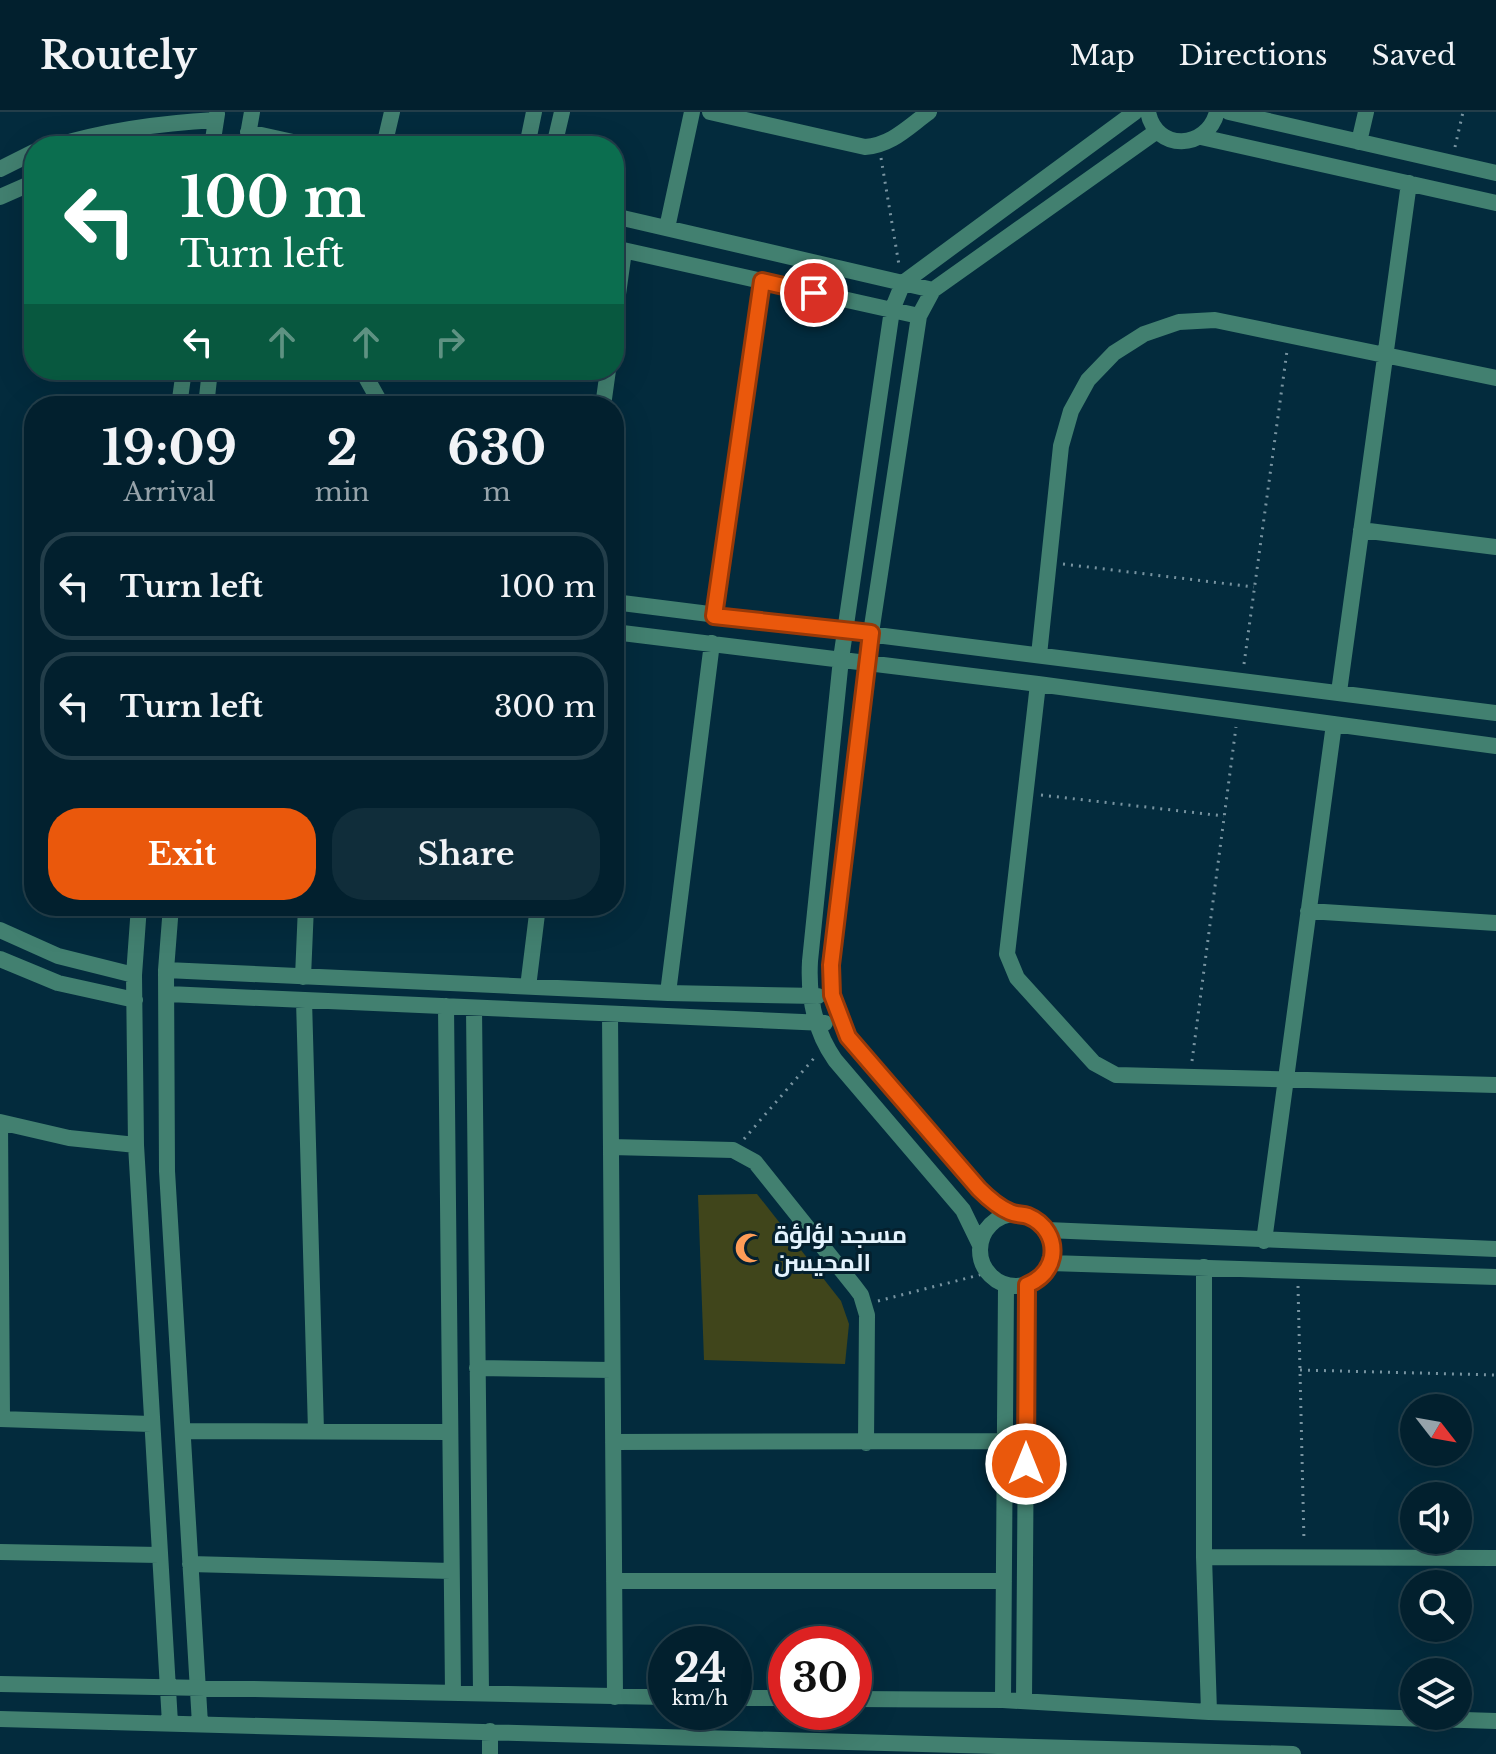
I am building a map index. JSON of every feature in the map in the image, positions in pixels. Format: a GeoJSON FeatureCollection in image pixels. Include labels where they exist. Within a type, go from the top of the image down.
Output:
{"type":"FeatureCollection","features":[{"type":"Feature","properties":{"kind":"street"},"geometry":{"type":"LineString","coordinates":[[248,136],[252,112]]}},
{"type":"Feature","properties":{"kind":"street"},"geometry":{"type":"LineString","coordinates":[[386,136],[392,112]]}},
{"type":"Feature","properties":{"kind":"street"},"geometry":{"type":"LineString","coordinates":[[529,136],[534,112]]}},
{"type":"Feature","properties":{"kind":"street"},"geometry":{"type":"LineString","coordinates":[[556,136],[562,112]]}},
{"type":"Feature","properties":{"kind":"street"},"geometry":{"type":"LineString","coordinates":[[667,228],[692,112]]}},
{"type":"Feature","properties":{"kind":"street"},"geometry":{"type":"LineString","coordinates":[[710,112],[865,147],[891,141],[929,112]]}},
{"type":"Feature","properties":{"kind":"street"},"geometry":{"type":"LineString","coordinates":[[1135,112],[903,283],[892,310],[841,659],[810,961],[811,997],[816,1022],[825,1046],[963,1210],[980,1245],[982,1264],[987,1273],[1006,1286],[1027,1285],[1041,1277],[1050,1263],[1053,1250],[1047,1230],[1032,1217],[1013,1214],[994,1203],[979,1189],[858,1048],[841,1024],[832,995],[831,965],[867,663],[919,316],[933,290],[1157,131]]}},
{"type":"Feature","properties":{"kind":"street"},"geometry":{"type":"LineString","coordinates":[[1148,112],[1157,131],[1178,142],[1201,137],[1211,128],[1217,112]]}},
{"type":"Feature","properties":{"kind":"street"},"geometry":{"type":"LineString","coordinates":[[1229,112],[1496,173]]}},
{"type":"Feature","properties":{"kind":"street"},"geometry":{"type":"LineString","coordinates":[[1359,142],[1366,112]]}},
{"type":"Feature","properties":{"kind":"street"},"geometry":{"type":"LineString","coordinates":[[86,136],[217,116],[214,136]]}},
{"type":"Feature","properties":{"kind":"street"},"geometry":{"type":"LineString","coordinates":[[1201,137],[1496,203]]}},
{"type":"Feature","properties":{"kind":"street"},"geometry":{"type":"LineString","coordinates":[[0,169],[24,157]]}},
{"type":"Feature","properties":{"kind":"street"},"geometry":{"type":"LineString","coordinates":[[1339,692],[1409,183]]}},
{"type":"Feature","properties":{"kind":"street"},"geometry":{"type":"LineString","coordinates":[[0,197],[24,186]]}},
{"type":"Feature","properties":{"kind":"street"},"geometry":{"type":"LineString","coordinates":[[624,218],[933,290]]}},
{"type":"Feature","properties":{"kind":"street"},"geometry":{"type":"LineString","coordinates":[[624,251],[919,316]]}},
{"type":"Feature","properties":{"kind":"street"},"geometry":{"type":"LineString","coordinates":[[714,616],[762,281]]}},
{"type":"Feature","properties":{"kind":"street"},"geometry":{"type":"LineString","coordinates":[[1039,655],[1061,446],[1071,411],[1088,380],[1114,353],[1144,334],[1179,322],[1215,320],[1496,378]]}},
{"type":"Feature","properties":{"kind":"street"},"geometry":{"type":"LineString","coordinates":[[1361,530],[1496,547]]}},
{"type":"Feature","properties":{"kind":"street"},"geometry":{"type":"LineString","coordinates":[[624,603],[1496,713]]}},
{"type":"Feature","properties":{"kind":"street"},"geometry":{"type":"LineString","coordinates":[[624,633],[1038,684],[1496,746]]}},
{"type":"Feature","properties":{"kind":"street"},"geometry":{"type":"LineString","coordinates":[[668,993],[712,643]]}},
{"type":"Feature","properties":{"kind":"street"},"geometry":{"type":"LineString","coordinates":[[1038,684],[1007,954],[1017,978],[1094,1063],[1116,1075],[1496,1085]]}},
{"type":"Feature","properties":{"kind":"street"},"geometry":{"type":"LineString","coordinates":[[1264,1241],[1334,724]]}},
{"type":"Feature","properties":{"kind":"street"},"geometry":{"type":"LineString","coordinates":[[1308,911],[1496,923]]}},
{"type":"Feature","properties":{"kind":"street"},"geometry":{"type":"LineString","coordinates":[[138,916],[134,975],[137,1173],[170,1723]]}},
{"type":"Feature","properties":{"kind":"street"},"geometry":{"type":"LineString","coordinates":[[170,916],[166,970],[167,1171],[200,1724]]}},
{"type":"Feature","properties":{"kind":"street"},"geometry":{"type":"LineString","coordinates":[[303,977],[306,916]]}},
{"type":"Feature","properties":{"kind":"street"},"geometry":{"type":"LineString","coordinates":[[528,987],[537,916]]}},
{"type":"Feature","properties":{"kind":"street"},"geometry":{"type":"LineString","coordinates":[[0,930],[58,956],[134,975]]}},
{"type":"Feature","properties":{"kind":"street"},"geometry":{"type":"LineString","coordinates":[[0,959],[58,983],[135,1000]]}},
{"type":"Feature","properties":{"kind":"street"},"geometry":{"type":"LineString","coordinates":[[166,970],[668,993],[832,995]]}},
{"type":"Feature","properties":{"kind":"street"},"geometry":{"type":"LineString","coordinates":[[168,994],[841,1024]]}},
{"type":"Feature","properties":{"kind":"street"},"geometry":{"type":"LineString","coordinates":[[304,1000],[316,1431]]}},
{"type":"Feature","properties":{"kind":"street"},"geometry":{"type":"LineString","coordinates":[[446,1006],[453,1693]]}},
{"type":"Feature","properties":{"kind":"street"},"geometry":{"type":"LineString","coordinates":[[474,1008],[481,1693]]}},
{"type":"Feature","properties":{"kind":"street"},"geometry":{"type":"LineString","coordinates":[[610,1014],[615,1697]]}},
{"type":"Feature","properties":{"kind":"street"},"geometry":{"type":"LineString","coordinates":[[136,1145],[69,1138],[0,1122],[1,1419],[151,1424]]}},
{"type":"Feature","properties":{"kind":"street"},"geometry":{"type":"LineString","coordinates":[[611,1147],[733,1150],[755,1162],[855,1287],[865,1305],[866,1443]]}},
{"type":"Feature","properties":{"kind":"street"},"geometry":{"type":"LineString","coordinates":[[137,1173],[167,1171]]}},
{"type":"Feature","properties":{"kind":"street"},"geometry":{"type":"LineString","coordinates":[[980,1245],[988,1227],[995,1220],[1013,1214]]}},
{"type":"Feature","properties":{"kind":"street"},"geometry":{"type":"LineString","coordinates":[[1047,1230],[1496,1249]]}},
{"type":"Feature","properties":{"kind":"street"},"geometry":{"type":"LineString","coordinates":[[1222,1239],[1222,1268]]}},
{"type":"Feature","properties":{"kind":"street"},"geometry":{"type":"LineString","coordinates":[[1050,1263],[1496,1277]]}},
{"type":"Feature","properties":{"kind":"street"},"geometry":{"type":"LineString","coordinates":[[1204,1267],[1204,1557],[1209,1712]]}},
{"type":"Feature","properties":{"kind":"street"},"geometry":{"type":"LineString","coordinates":[[1024,1701],[1027,1285]]}},
{"type":"Feature","properties":{"kind":"street"},"geometry":{"type":"LineString","coordinates":[[1003,1700],[1006,1286]]}},
{"type":"Feature","properties":{"kind":"street"},"geometry":{"type":"LineString","coordinates":[[477,1368],[612,1370]]}},
{"type":"Feature","properties":{"kind":"street"},"geometry":{"type":"LineString","coordinates":[[183,1431],[450,1432]]}},
{"type":"Feature","properties":{"kind":"street"},"geometry":{"type":"LineString","coordinates":[[613,1442],[1005,1441]]}},
{"type":"Feature","properties":{"kind":"street"},"geometry":{"type":"LineString","coordinates":[[0,1552],[159,1555]]}},
{"type":"Feature","properties":{"kind":"street"},"geometry":{"type":"LineString","coordinates":[[1204,1557],[1496,1558]]}},
{"type":"Feature","properties":{"kind":"street"},"geometry":{"type":"LineString","coordinates":[[190,1564],[451,1571]]}},
{"type":"Feature","properties":{"kind":"street"},"geometry":{"type":"LineString","coordinates":[[614,1581],[1004,1581]]}},
{"type":"Feature","properties":{"kind":"street"},"geometry":{"type":"LineString","coordinates":[[0,1684],[648,1697]]}},
{"type":"Feature","properties":{"kind":"street"},"geometry":{"type":"LineString","coordinates":[[872,1699],[1003,1700],[1209,1712],[1496,1721]]}},
{"type":"Feature","properties":{"kind":"street"},"geometry":{"type":"LineString","coordinates":[[0,1719],[1293,1754]]}},
{"type":"Feature","properties":{"kind":"street"},"geometry":{"type":"LineString","coordinates":[[490,1731],[490,1754]]}},
{"type":"Feature","properties":{"kind":"path"},"geometry":{"type":"LineString","coordinates":[[1451,163],[1463,112]]}},
{"type":"Feature","properties":{"kind":"path"},"geometry":{"type":"LineString","coordinates":[[879,146],[903,283]]}},
{"type":"Feature","properties":{"kind":"path"},"geometry":{"type":"LineString","coordinates":[[1049,562],[1254,587]]}},
{"type":"Feature","properties":{"kind":"path"},"geometry":{"type":"LineString","coordinates":[[1024,793],[1224,816]]}},
{"type":"Feature","properties":{"kind":"path"},"geometry":{"type":"LineString","coordinates":[[733,1150],[825,1046]]}},
{"type":"Feature","properties":{"kind":"path"},"geometry":{"type":"LineString","coordinates":[[1298,1270],[1304,1557]]}},
{"type":"Feature","properties":{"kind":"path"},"geometry":{"type":"LineString","coordinates":[[865,1305],[987,1273]]}},
{"type":"Feature","properties":{"kind":"path"},"geometry":{"type":"LineString","coordinates":[[1298,1370],[1496,1375]]}},
{"type":"Feature","properties":{"kind":"building","name":"مسجد لؤلؤة المحيسن"},"geometry":{"type":"Polygon","coordinates":[[[757,1194],[841,1301],[849,1324],[845,1364],[704,1360],[698,1195],[757,1194]]]}},
{"type":"Feature","properties":{"kind":"place","name":"مسجد لؤلؤة المحيسن"},"geometry":{"type":"Point","coordinates":[750,1248]}},
{"type":"Feature","properties":{"kind":"route"},"geometry":{"type":"LineString","coordinates":[[814,293],[762,281],[714,616],[871,633],[831,965],[832,995],[835,1010],[848,1037],[979,1189],[1003,1209],[1032,1217],[1050,1236],[1053,1250],[1050,1263],[1041,1277],[1027,1285],[1026,1464]]}}]}
